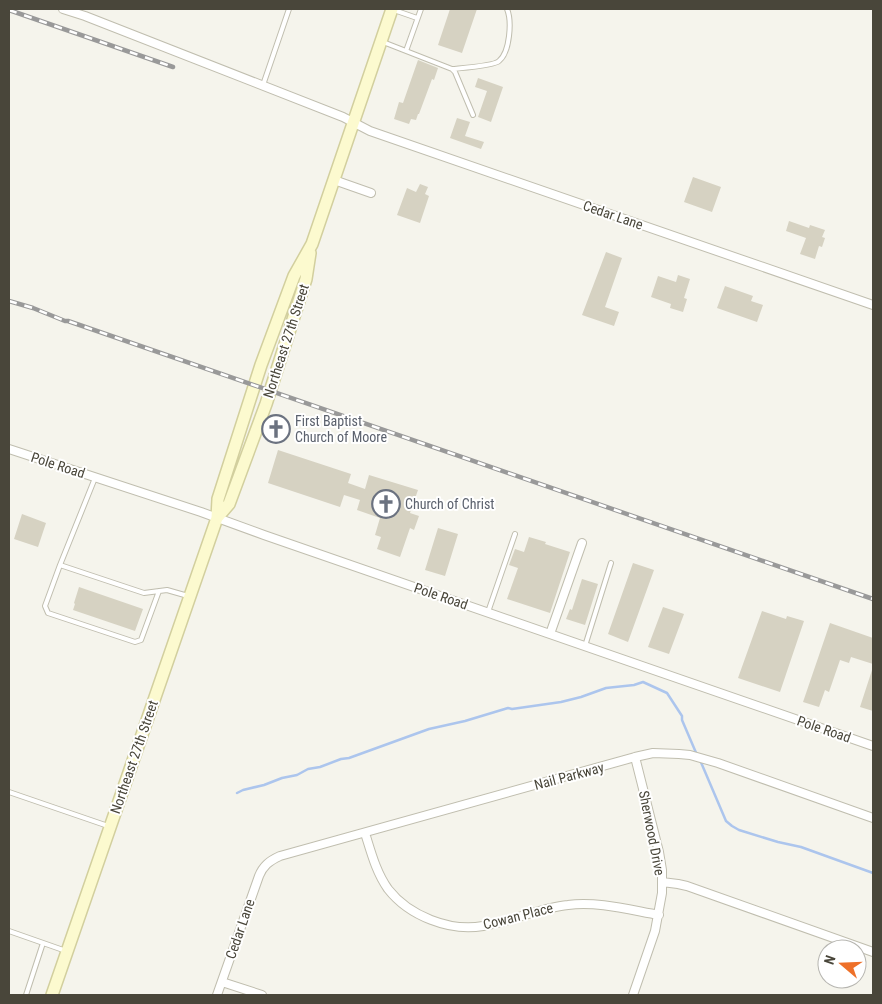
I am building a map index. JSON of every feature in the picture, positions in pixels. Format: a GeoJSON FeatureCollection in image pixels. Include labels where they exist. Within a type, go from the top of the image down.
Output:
{"type":"FeatureCollection","features":[{"type":"Feature","properties":{"kind":"main road","name":"Northeast 27th Street"},"geometry":{"type":"LineString","coordinates":[[217,518],[229,504],[266,404],[306,279],[312,244],[392,9]]}},
{"type":"Feature","properties":{"kind":"main road","name":"Northeast 27th Street"},"geometry":{"type":"LineString","coordinates":[[52,995],[217,518],[218,499],[261,365],[294,276],[312,244]]}},
{"type":"Feature","properties":{"kind":"street","name":"Cedar Lane"},"geometry":{"type":"LineString","coordinates":[[68,10],[343,117],[370,131],[873,305]]}},
{"type":"Feature","properties":{"kind":"street"},"geometry":{"type":"LineString","coordinates":[[334,180],[372,193]]}},
{"type":"Feature","properties":{"kind":"street","name":"Pole Road"},"geometry":{"type":"LineString","coordinates":[[9,449],[201,512],[873,746]]}},
{"type":"Feature","properties":{"kind":"street"},"geometry":{"type":"LineString","coordinates":[[550,634],[582,543]]}},
{"type":"Feature","properties":{"kind":"street","name":"Nail Parkway"},"geometry":{"type":"LineString","coordinates":[[265,865],[280,856],[653,753],[690,755],[718,763],[873,818]]}},
{"type":"Feature","properties":{"kind":"street","name":"Sherwood Drive"},"geometry":{"type":"LineString","coordinates":[[635,758],[662,870],[662,894],[659,915],[635,995]]}},
{"type":"Feature","properties":{"kind":"street","name":"Cowan Place"},"geometry":{"type":"LineString","coordinates":[[365,833],[376,866],[388,888],[406,906],[438,922],[459,926],[482,926],[581,903],[659,915]]}},
{"type":"Feature","properties":{"kind":"street","name":"Cedar Lane"},"geometry":{"type":"LineString","coordinates":[[217,995],[259,876],[265,865]]}},
{"type":"Feature","properties":{"kind":"street"},"geometry":{"type":"LineString","coordinates":[[662,882],[687,886],[873,952]]}},
{"type":"Feature","properties":{"kind":"street"},"geometry":{"type":"LineString","coordinates":[[222,982],[262,995]]}},
{"type":"Feature","properties":{"kind":"lane"},"geometry":{"type":"LineString","coordinates":[[263,85],[289,9]]}},
{"type":"Feature","properties":{"kind":"lane"},"geometry":{"type":"LineString","coordinates":[[392,9],[418,18]]}},
{"type":"Feature","properties":{"kind":"lane"},"geometry":{"type":"LineString","coordinates":[[406,50],[421,9]]}},
{"type":"Feature","properties":{"kind":"lane"},"geometry":{"type":"LineString","coordinates":[[452,69],[498,62],[503,56],[510,34],[509,13],[507,9]]}},
{"type":"Feature","properties":{"kind":"lane"},"geometry":{"type":"LineString","coordinates":[[381,42],[450,67],[455,72],[472,115]]}},
{"type":"Feature","properties":{"kind":"lane"},"geometry":{"type":"LineString","coordinates":[[95,478],[45,606],[48,612],[135,642],[141,640],[159,591]]}},
{"type":"Feature","properties":{"kind":"lane"},"geometry":{"type":"LineString","coordinates":[[488,612],[515,534]]}},
{"type":"Feature","properties":{"kind":"lane"},"geometry":{"type":"LineString","coordinates":[[585,646],[612,563]]}},
{"type":"Feature","properties":{"kind":"lane"},"geometry":{"type":"LineString","coordinates":[[60,565],[144,593],[167,590],[190,597]]}},
{"type":"Feature","properties":{"kind":"lane"},"geometry":{"type":"LineString","coordinates":[[9,792],[110,826]]}},
{"type":"Feature","properties":{"kind":"lane"},"geometry":{"type":"LineString","coordinates":[[9,931],[66,951]]}},
{"type":"Feature","properties":{"kind":"lane"},"geometry":{"type":"LineString","coordinates":[[26,995],[43,943]]}},
{"type":"Feature","properties":{"kind":"building"},"geometry":{"type":"Polygon","coordinates":[[[450,9],[477,9],[462,53],[438,45],[450,9]]]}},
{"type":"Feature","properties":{"kind":"building"},"geometry":{"type":"Polygon","coordinates":[[[418,60],[438,68],[416,120],[411,119],[409,124],[394,119],[399,102],[403,103],[418,60]]]}},
{"type":"Feature","properties":{"kind":"building"},"geometry":{"type":"Polygon","coordinates":[[[478,78],[503,87],[491,122],[478,117],[487,91],[475,87],[478,78]]]}},
{"type":"Feature","properties":{"kind":"building"},"geometry":{"type":"Polygon","coordinates":[[[457,118],[470,122],[465,136],[484,142],[481,149],[450,138],[457,118]]]}},
{"type":"Feature","properties":{"kind":"building"},"geometry":{"type":"Polygon","coordinates":[[[693,177],[721,187],[712,212],[684,202],[693,177]]]}},
{"type":"Feature","properties":{"kind":"building"},"geometry":{"type":"Polygon","coordinates":[[[420,184],[428,187],[425,194],[429,196],[420,223],[397,215],[407,188],[416,192],[420,184]]]}},
{"type":"Feature","properties":{"kind":"building"},"geometry":{"type":"Polygon","coordinates":[[[789,221],[809,228],[810,225],[825,230],[822,237],[825,238],[822,247],[819,246],[815,259],[800,254],[806,238],[786,231],[789,221]]]}},
{"type":"Feature","properties":{"kind":"building"},"geometry":{"type":"Polygon","coordinates":[[[606,252],[622,258],[605,307],[619,312],[614,326],[582,315],[606,252]]]}},
{"type":"Feature","properties":{"kind":"building"},"geometry":{"type":"Polygon","coordinates":[[[678,275],[690,279],[684,298],[687,299],[683,312],[670,308],[671,304],[651,297],[658,276],[676,282],[678,275]]]}},
{"type":"Feature","properties":{"kind":"building"},"geometry":{"type":"Polygon","coordinates":[[[725,286],[753,296],[751,301],[763,305],[757,322],[717,308],[725,286]]]}},
{"type":"Feature","properties":{"kind":"building"},"geometry":{"type":"Polygon","coordinates":[[[278,450],[351,474],[348,483],[365,489],[369,475],[418,490],[410,513],[419,516],[414,530],[410,528],[400,557],[377,549],[381,537],[375,535],[380,518],[357,510],[360,500],[344,495],[340,507],[268,483],[278,450]]]}},
{"type":"Feature","properties":{"kind":"building"},"geometry":{"type":"Polygon","coordinates":[[[22,514],[46,523],[38,547],[14,539],[22,514]]]}},
{"type":"Feature","properties":{"kind":"building"},"geometry":{"type":"Polygon","coordinates":[[[438,528],[458,534],[445,576],[425,570],[438,528]]]}},
{"type":"Feature","properties":{"kind":"building"},"geometry":{"type":"Polygon","coordinates":[[[529,537],[570,552],[550,613],[507,599],[518,568],[509,565],[515,549],[524,552],[529,537]]]}},
{"type":"Feature","properties":{"kind":"building"},"geometry":{"type":"Polygon","coordinates":[[[633,563],[654,570],[628,642],[608,634],[633,563]]]}},
{"type":"Feature","properties":{"kind":"building"},"geometry":{"type":"Polygon","coordinates":[[[582,579],[598,584],[585,625],[566,619],[570,609],[572,610],[582,579]]]}},
{"type":"Feature","properties":{"kind":"building"},"geometry":{"type":"Polygon","coordinates":[[[79,587],[143,609],[135,631],[73,610],[79,587]]]}},
{"type":"Feature","properties":{"kind":"building"},"geometry":{"type":"Polygon","coordinates":[[[663,607],[684,614],[669,654],[648,647],[663,607]]]}},
{"type":"Feature","properties":{"kind":"building"},"geometry":{"type":"Polygon","coordinates":[[[762,611],[786,619],[787,616],[804,621],[780,692],[738,678],[762,611]]]}},
{"type":"Feature","properties":{"kind":"building"},"geometry":{"type":"Polygon","coordinates":[[[830,623],[873,638],[873,664],[851,657],[849,663],[840,660],[829,692],[825,690],[819,707],[803,702],[830,623]]]}},
{"type":"Feature","properties":{"kind":"building"},"geometry":{"type":"Polygon","coordinates":[[[873,671],[873,711],[860,707],[873,671]]]}},
{"type":"Feature","properties":{"kind":"waterway"},"geometry":{"type":"LineString","coordinates":[[237,793],[297,775],[308,769],[349,758],[429,729],[465,721],[508,708],[561,702],[606,688],[634,685],[643,682],[667,693],[682,716],[697,755]]}},
{"type":"Feature","properties":{"kind":"waterway"},"geometry":{"type":"LineString","coordinates":[[700,760],[726,821],[732,826],[778,842],[801,847],[873,873]]}},
{"type":"Feature","properties":{"kind":"railway"},"geometry":{"type":"LineString","coordinates":[[9,10],[173,67]]}},
{"type":"Feature","properties":{"kind":"railway"},"geometry":{"type":"LineString","coordinates":[[9,301],[873,599]]}},
{"type":"Feature","properties":{"kind":"place","name":"First Baptist Church of Moore"},"geometry":{"type":"Point","coordinates":[276,429]}},
{"type":"Feature","properties":{"kind":"place","name":"Church of Christ"},"geometry":{"type":"Point","coordinates":[386,504]}}]}
